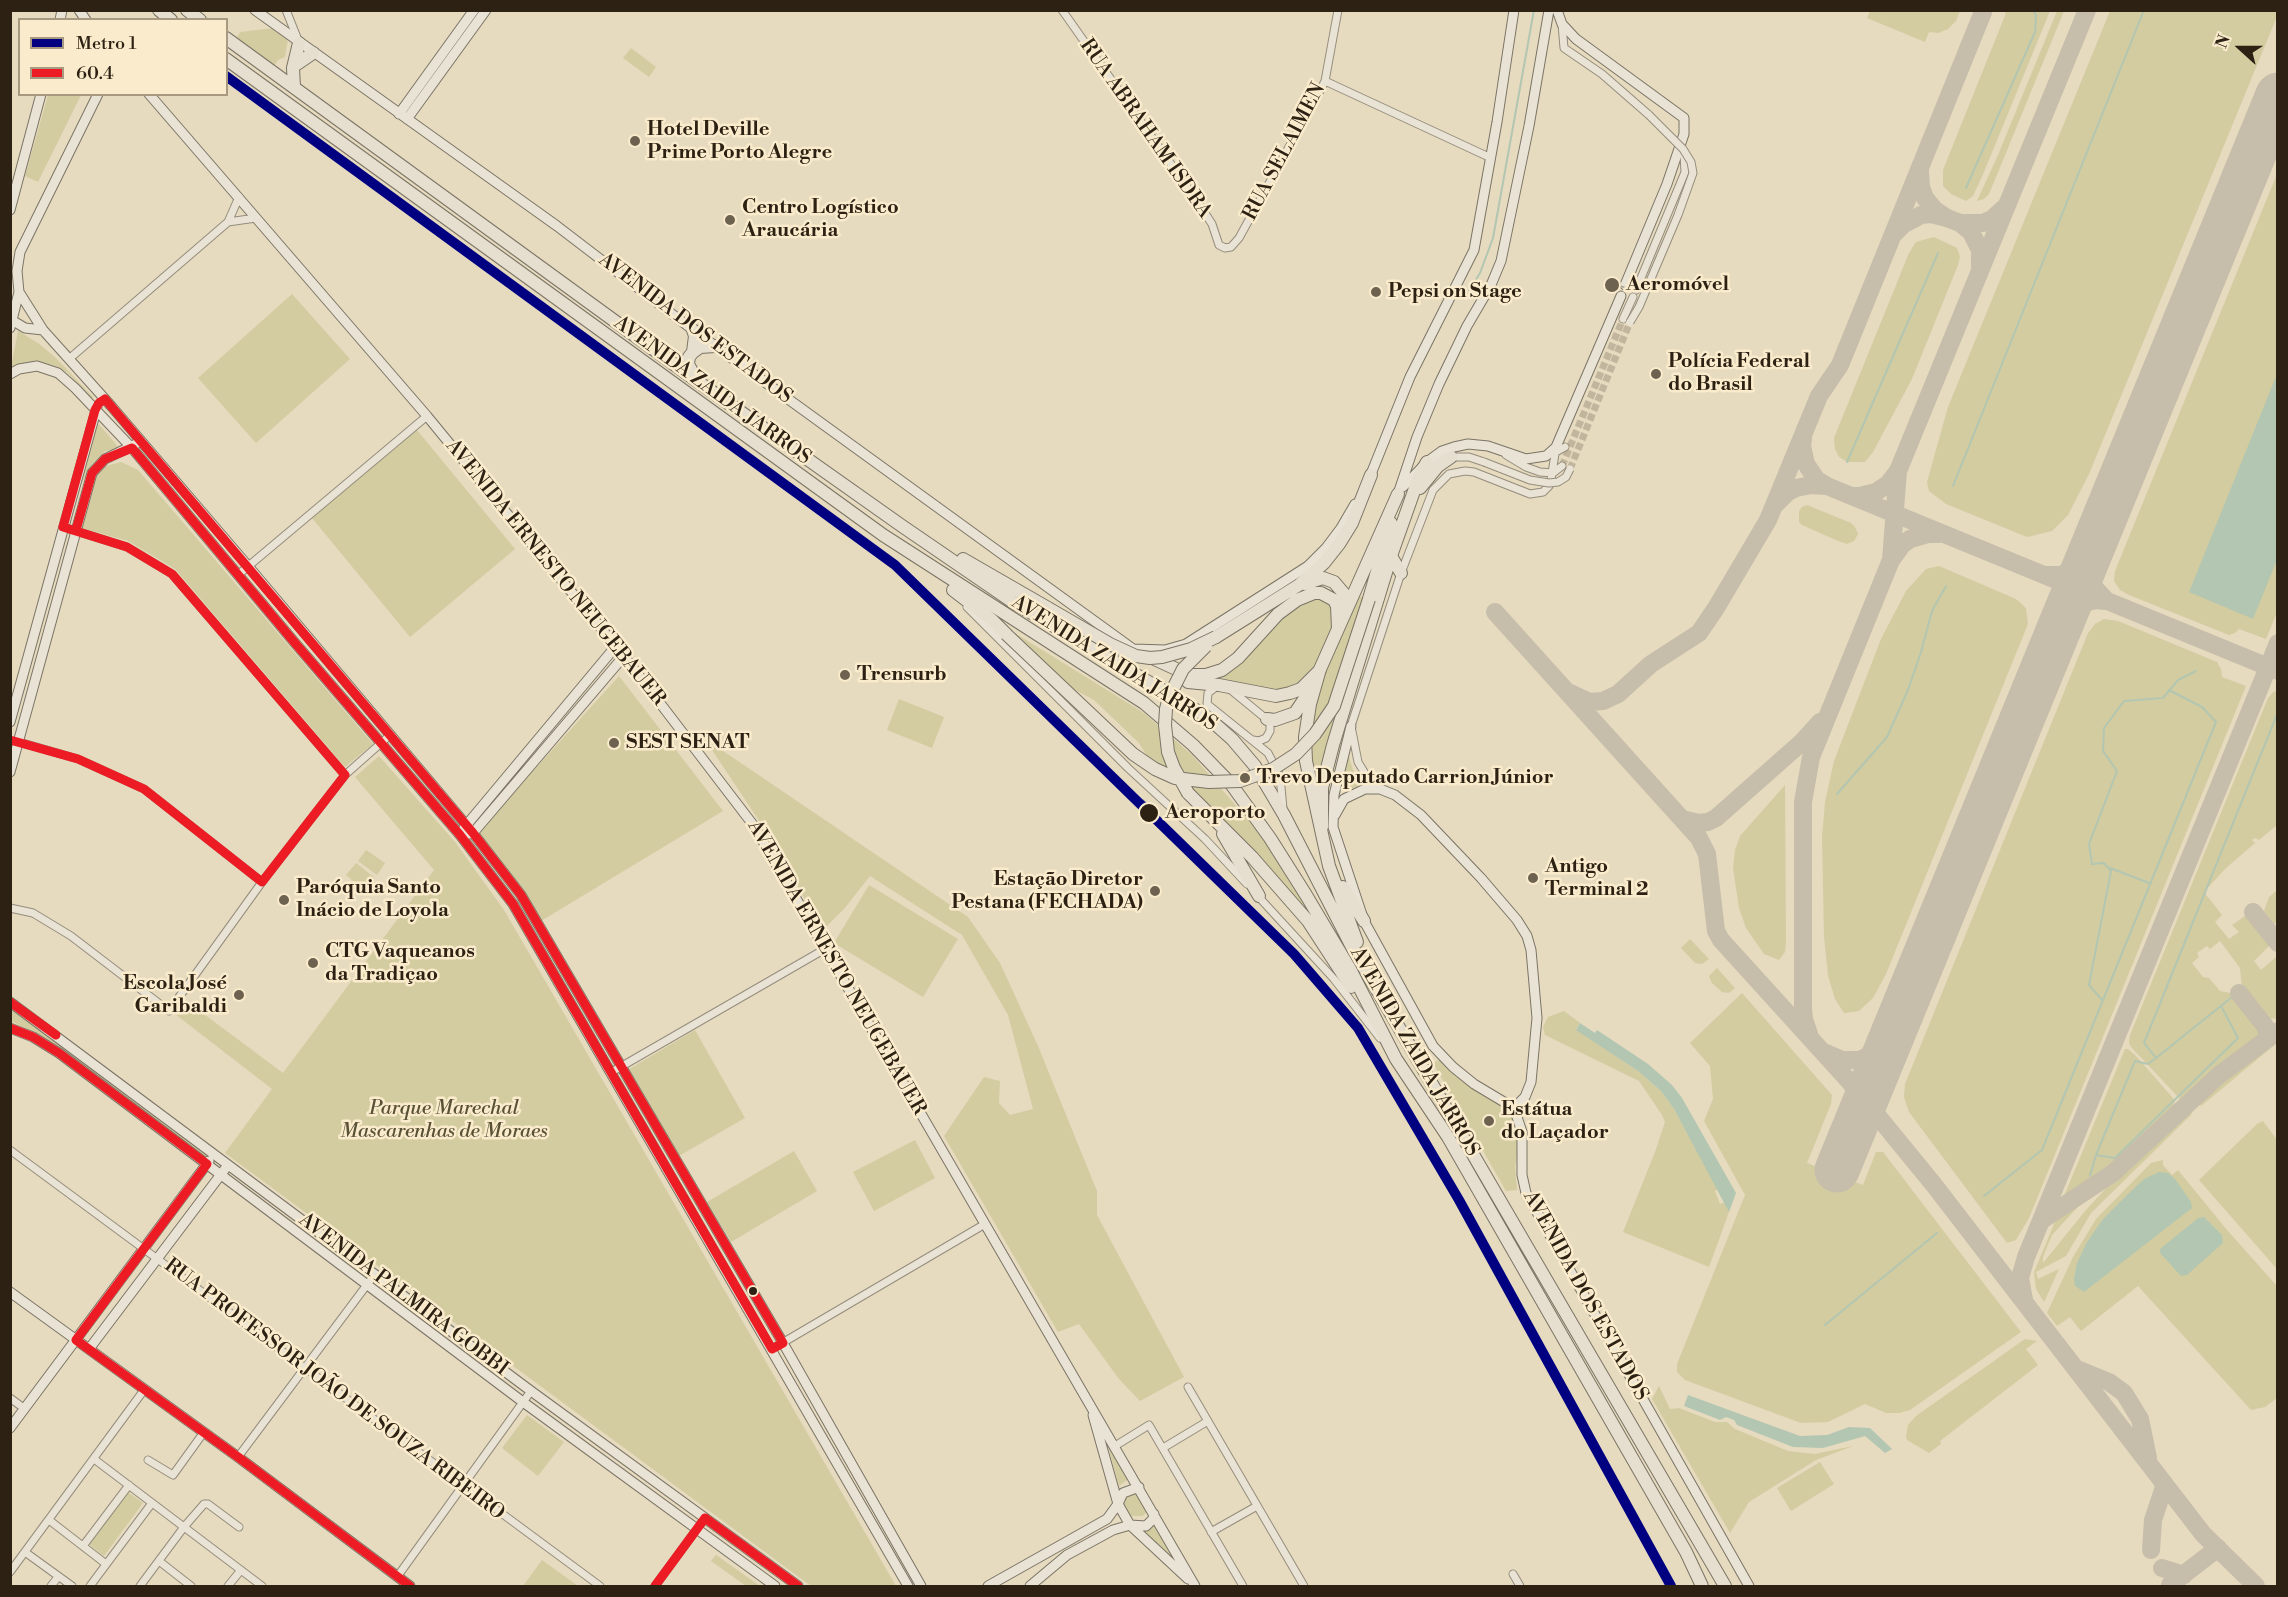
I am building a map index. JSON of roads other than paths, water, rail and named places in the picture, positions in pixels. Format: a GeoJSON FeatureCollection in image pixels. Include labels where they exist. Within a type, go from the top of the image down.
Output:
{"type":"FeatureCollection","features":[{"type":"Feature","properties":{"kind":"highway","name":"AVENIDA ZAIDA JARROS"},"geometry":{"type":"LineString","coordinates":[[228,39],[697,381],[902,526],[1013,602],[1206,716],[1232,739],[1256,766],[1370,977],[1725,1587]]}},
{"type":"Feature","properties":{"kind":"highway"},"geometry":{"type":"LineString","coordinates":[[294,87],[294,66],[299,43]]}},
{"type":"Feature","properties":{"kind":"highway"},"geometry":{"type":"LineString","coordinates":[[294,66],[313,53]]}},
{"type":"Feature","properties":{"kind":"highway","name":"AVENIDA ZAIDA JARROS"},"geometry":{"type":"LineString","coordinates":[[228,60],[883,536],[1144,703],[1208,760],[1231,784],[1270,838],[1306,895],[1350,969],[1396,1059],[1454,1148],[1681,1543],[1702,1587]]}},
{"type":"Feature","properties":{"kind":"highway"},"geometry":{"type":"LineString","coordinates":[[693,330],[695,336],[693,352],[688,364],[697,381]]}},
{"type":"Feature","properties":{"kind":"highway"},"geometry":{"type":"LineString","coordinates":[[693,352],[707,345],[715,346]]}},
{"type":"Feature","properties":{"kind":"highway"},"geometry":{"type":"LineString","coordinates":[[1408,507],[1430,473],[1452,457]]}},
{"type":"Feature","properties":{"kind":"highway"},"geometry":{"type":"LineString","coordinates":[[1370,977],[1329,866],[1322,788],[1391,556],[1426,462]]}},
{"type":"Feature","properties":{"kind":"highway"},"geometry":{"type":"LineString","coordinates":[[902,526],[1110,644],[1136,656],[1162,657],[1191,649],[1216,637],[1299,585],[1324,563],[1339,544],[1352,523],[1371,475]]}},
{"type":"Feature","properties":{"kind":"highway"},"geometry":{"type":"LineString","coordinates":[[883,536],[992,620],[1133,754],[1155,769],[1175,777],[1209,782],[1240,781],[1273,769],[1296,754],[1315,734],[1334,706],[1387,543],[1398,494]]}},
{"type":"Feature","properties":{"kind":"highway"},"geometry":{"type":"LineString","coordinates":[[1267,718],[1275,720],[1295,713],[1301,706],[1338,631],[1398,494]]}},
{"type":"Feature","properties":{"kind":"highway"},"geometry":{"type":"LineString","coordinates":[[1391,556],[1401,573]]}},
{"type":"Feature","properties":{"kind":"highway"},"geometry":{"type":"LineString","coordinates":[[1299,585],[1323,578],[1334,582],[1342,590],[1346,601],[1338,631]]}},
{"type":"Feature","properties":{"kind":"highway"},"geometry":{"type":"LineString","coordinates":[[1133,649],[1189,675],[1206,675],[1222,670],[1238,658],[1278,614],[1297,600],[1314,592],[1321,592],[1334,600],[1337,606],[1338,631]]}},
{"type":"Feature","properties":{"kind":"highway"},"geometry":{"type":"LineString","coordinates":[[1216,637],[1183,669],[1169,697],[1165,725],[1168,752],[1188,793],[1252,857],[1308,921],[1396,1059]]}},
{"type":"Feature","properties":{"kind":"highway"},"geometry":{"type":"LineString","coordinates":[[1133,649],[1157,668],[1187,682],[1276,696],[1301,688],[1320,669]]}},
{"type":"Feature","properties":{"kind":"highway"},"geometry":{"type":"LineString","coordinates":[[1320,669],[1310,704],[1305,737],[1311,786],[1327,827]]}},
{"type":"Feature","properties":{"kind":"highway"},"geometry":{"type":"LineString","coordinates":[[1215,820],[1258,896]]}},
{"type":"Feature","properties":{"kind":"highway"},"geometry":{"type":"LineString","coordinates":[[1329,866],[1364,921]]}},
{"type":"Feature","properties":{"kind":"street","name":"AVENIDA DOS ESTADOS"},"geometry":{"type":"LineString","coordinates":[[255,10],[557,226],[693,330],[1133,649]]}},
{"type":"Feature","properties":{"kind":"street"},"geometry":{"type":"LineString","coordinates":[[286,10],[299,43]]}},
{"type":"Feature","properties":{"kind":"street","name":"RUA ABRAHAM ISDRA"},"geometry":{"type":"LineString","coordinates":[[1062,10],[1197,201],[1212,224],[1219,245],[1225,248]]}},
{"type":"Feature","properties":{"kind":"street","name":"RUA SELAIMEN"},"geometry":{"type":"LineString","coordinates":[[1225,248],[1231,247],[1239,238],[1325,81],[1338,10]]}},
{"type":"Feature","properties":{"kind":"street"},"geometry":{"type":"LineString","coordinates":[[1133,649],[1165,650],[1186,644],[1308,566],[1341,528],[1371,475],[1410,377],[1472,255],[1480,226],[1514,10]]}},
{"type":"Feature","properties":{"kind":"street"},"geometry":{"type":"LineString","coordinates":[[1398,494],[1417,437],[1439,384],[1502,261],[1549,10]]}},
{"type":"Feature","properties":{"kind":"street"},"geometry":{"type":"LineString","coordinates":[[1557,10],[1562,24],[1564,48],[1602,74],[1649,115],[1683,148],[1691,162],[1693,173],[1678,215],[1639,307],[1630,322]]}},
{"type":"Feature","properties":{"kind":"street"},"geometry":{"type":"LineString","coordinates":[[403,116],[479,12]]}},
{"type":"Feature","properties":{"kind":"street"},"geometry":{"type":"LineString","coordinates":[[1562,24],[1576,39],[1684,118],[1684,134],[1667,184],[1625,285]]}},
{"type":"Feature","properties":{"kind":"street"},"geometry":{"type":"LineString","coordinates":[[1325,81],[1491,158]]}},
{"type":"Feature","properties":{"kind":"street"},"geometry":{"type":"LineString","coordinates":[[10,210],[40,96]]}},
{"type":"Feature","properties":{"kind":"street"},"geometry":{"type":"LineString","coordinates":[[43,330],[25,328],[11,323],[19,292],[17,272],[20,252],[97,96]]}},
{"type":"Feature","properties":{"kind":"street","name":"AVENIDA ERNESTO NEUGEBAUER"},"geometry":{"type":"LineString","coordinates":[[151,96],[427,416],[624,656],[754,826],[1195,1586]]}},
{"type":"Feature","properties":{"kind":"street"},"geometry":{"type":"LineString","coordinates":[[1623,319],[1685,172],[1684,156]]}},
{"type":"Feature","properties":{"kind":"street"},"geometry":{"type":"LineString","coordinates":[[69,359],[228,222],[238,197]]}},
{"type":"Feature","properties":{"kind":"street"},"geometry":{"type":"LineString","coordinates":[[228,222],[256,218]]}},
{"type":"Feature","properties":{"kind":"street"},"geometry":{"type":"LineString","coordinates":[[19,292],[43,330],[141,440],[248,566],[473,833],[521,895],[783,1343],[921,1587]]}},
{"type":"Feature","properties":{"kind":"street"},"geometry":{"type":"LineString","coordinates":[[1351,726],[1358,762],[1369,780],[1419,812],[1494,892],[1513,914],[1527,936],[1531,950],[1537,1018],[1536,1038],[1531,1082],[1524,1097],[1514,1108],[1460,1073],[1433,1046],[1364,921],[1327,827],[1351,726],[1401,573],[1433,490],[1449,474],[1456,472],[1474,472],[1530,494],[1543,492],[1549,486],[1556,451],[1621,296]]}},
{"type":"Feature","properties":{"kind":"street"},"geometry":{"type":"LineString","coordinates":[[10,374],[19,369],[37,366],[58,373],[132,448],[460,835],[513,904],[908,1587]]}},
{"type":"Feature","properties":{"kind":"street"},"geometry":{"type":"LineString","coordinates":[[10,722],[95,410],[105,399]]}},
{"type":"Feature","properties":{"kind":"street"},"geometry":{"type":"LineString","coordinates":[[239,574],[427,416]]}},
{"type":"Feature","properties":{"kind":"street"},"geometry":{"type":"LineString","coordinates":[[10,772],[14,741],[92,473],[105,459],[132,448],[141,440]]}},
{"type":"Feature","properties":{"kind":"street"},"geometry":{"type":"LineString","coordinates":[[1398,494],[1426,462],[1442,451],[1468,444],[1488,446],[1526,459],[1556,451]]}},
{"type":"Feature","properties":{"kind":"street"},"geometry":{"type":"LineString","coordinates":[[1502,452],[1526,467],[1552,473],[1562,466]]}},
{"type":"Feature","properties":{"kind":"street"},"geometry":{"type":"LineString","coordinates":[[1426,462],[1452,457],[1468,458],[1530,480],[1548,483],[1558,482],[1566,477],[1570,469]]}},
{"type":"Feature","properties":{"kind":"street"},"geometry":{"type":"LineString","coordinates":[[63,527],[127,547],[172,574],[345,775]]}},
{"type":"Feature","properties":{"kind":"street"},"geometry":{"type":"LineString","coordinates":[[949,587],[1033,674],[1205,840],[1334,979],[1396,1059]]}},
{"type":"Feature","properties":{"kind":"street"},"geometry":{"type":"LineString","coordinates":[[460,835],[616,646]]}},
{"type":"Feature","properties":{"kind":"street"},"geometry":{"type":"LineString","coordinates":[[460,835],[473,833],[624,656]]}},
{"type":"Feature","properties":{"kind":"street"},"geometry":{"type":"LineString","coordinates":[[1252,740],[1259,741],[1269,735],[1270,727],[1267,718],[1223,686],[1208,693],[1208,704],[1252,740],[1268,753],[1280,776],[1284,815]]}},
{"type":"Feature","properties":{"kind":"street"},"geometry":{"type":"LineString","coordinates":[[10,908],[33,913],[71,936],[169,1011],[262,882],[345,775],[389,736]]}},
{"type":"Feature","properties":{"kind":"street"},"geometry":{"type":"LineString","coordinates":[[14,741],[78,759],[144,789],[262,882]]}},
{"type":"Feature","properties":{"kind":"street"},"geometry":{"type":"LineString","coordinates":[[1327,827],[1344,799],[1365,789],[1380,789]]}},
{"type":"Feature","properties":{"kind":"street"},"geometry":{"type":"LineString","coordinates":[[610,1073],[825,949]]}},
{"type":"Feature","properties":{"kind":"street","name":"AVENIDA PALMIRA GOBBI"},"geometry":{"type":"LineString","coordinates":[[10,1002],[798,1587]]}},
{"type":"Feature","properties":{"kind":"street","name":"AVENIDA PALMIRA GOBBI"},"geometry":{"type":"LineString","coordinates":[[10,1028],[33,1037],[59,1053],[523,1402],[775,1587]]}},
{"type":"Feature","properties":{"kind":"street","name":"AVENIDA DOS ESTADOS"},"geometry":{"type":"LineString","coordinates":[[1514,1108],[1522,1132],[1522,1175],[1526,1193],[1749,1587]]}},
{"type":"Feature","properties":{"kind":"street","name":"RUA PROFESSOR JOÃO DE SOUZA RIBEIRO"},"geometry":{"type":"LineString","coordinates":[[10,1150],[600,1587]]}},
{"type":"Feature","properties":{"kind":"street"},"geometry":{"type":"LineString","coordinates":[[10,1428],[214,1154]]}},
{"type":"Feature","properties":{"kind":"street"},"geometry":{"type":"LineString","coordinates":[[89,1349],[228,1165]]}},
{"type":"Feature","properties":{"kind":"street"},"geometry":{"type":"LineString","coordinates":[[772,1350],[985,1224]]}},
{"type":"Feature","properties":{"kind":"street"},"geometry":{"type":"LineString","coordinates":[[238,1457],[375,1274]]}},
{"type":"Feature","properties":{"kind":"street"},"geometry":{"type":"LineString","coordinates":[[10,1292],[238,1457],[410,1587]]}},
{"type":"Feature","properties":{"kind":"street"},"geometry":{"type":"LineString","coordinates":[[1188,1388],[1304,1587]]}},
{"type":"Feature","properties":{"kind":"street"},"geometry":{"type":"LineString","coordinates":[[10,1572],[144,1390]]}},
{"type":"Feature","properties":{"kind":"street"},"geometry":{"type":"LineString","coordinates":[[397,1577],[531,1391]]}},
{"type":"Feature","properties":{"kind":"street"},"geometry":{"type":"LineString","coordinates":[[10,1398],[25,1409]]}},
{"type":"Feature","properties":{"kind":"street","name":"AVENIDA ERNESTO NEUGEBAUER"},"geometry":{"type":"LineString","coordinates":[[1089,1401],[1118,1504],[1130,1525],[1195,1586]]}},
{"type":"Feature","properties":{"kind":"street"},"geometry":{"type":"LineString","coordinates":[[1163,1448],[1208,1421]]}},
{"type":"Feature","properties":{"kind":"street"},"geometry":{"type":"LineString","coordinates":[[1115,1446],[1149,1425],[1244,1587]]}},
{"type":"Feature","properties":{"kind":"street"},"geometry":{"type":"LineString","coordinates":[[148,1460],[173,1475],[204,1432]]}},
{"type":"Feature","properties":{"kind":"street"},"geometry":{"type":"LineString","coordinates":[[94,1459],[262,1587]]}},
{"type":"Feature","properties":{"kind":"street"},"geometry":{"type":"LineString","coordinates":[[83,1546],[129,1485]]}},
{"type":"Feature","properties":{"kind":"street"},"geometry":{"type":"LineString","coordinates":[[988,1587],[1107,1519],[1123,1493],[1139,1487]]}},
{"type":"Feature","properties":{"kind":"street"},"geometry":{"type":"LineString","coordinates":[[90,1587],[152,1503]]}},
{"type":"Feature","properties":{"kind":"street"},"geometry":{"type":"LineString","coordinates":[[140,1587],[184,1527],[206,1504],[239,1527]]}},
{"type":"Feature","properties":{"kind":"street"},"geometry":{"type":"LineString","coordinates":[[1211,1532],[1257,1506]]}},
{"type":"Feature","properties":{"kind":"street"},"geometry":{"type":"LineString","coordinates":[[1030,1587],[1067,1555],[1113,1530],[1130,1525],[1146,1526],[1154,1514]]}},
{"type":"Feature","properties":{"kind":"street"},"geometry":{"type":"LineString","coordinates":[[655,1587],[705,1518]]}},
{"type":"Feature","properties":{"kind":"street"},"geometry":{"type":"LineString","coordinates":[[49,1520],[106,1564]]}},
{"type":"Feature","properties":{"kind":"street"},"geometry":{"type":"LineString","coordinates":[[25,1552],[72,1587]]}},
{"type":"Feature","properties":{"kind":"street"},"geometry":{"type":"LineString","coordinates":[[159,1561],[190,1586]]}},
{"type":"Feature","properties":{"kind":"street"},"geometry":{"type":"LineString","coordinates":[[228,1587],[241,1570]]}},
{"type":"Feature","properties":{"kind":"street"},"geometry":{"type":"LineString","coordinates":[[1513,1574],[1520,1587]]}},
{"type":"Feature","properties":{"kind":"street"},"geometry":{"type":"LineString","coordinates":[[51,1587],[58,1577]]}},
{"type":"Feature","properties":{"kind":"waterway"},"geometry":{"type":"LineString","coordinates":[[1467,294],[1480,273],[1493,238],[1534,10]]}},
{"type":"Feature","properties":{"kind":"waterway"},"geometry":{"type":"LineString","coordinates":[[1966,188],[2035,32],[2036,15],[2033,10]]}},
{"type":"Feature","properties":{"kind":"waterway"},"geometry":{"type":"LineString","coordinates":[[1953,486],[2144,10]]}},
{"type":"Feature","properties":{"kind":"waterway"},"geometry":{"type":"LineString","coordinates":[[1847,462],[1938,253]]}},
{"type":"Feature","properties":{"kind":"waterway"},"geometry":{"type":"LineString","coordinates":[[1837,794],[1887,737],[1908,690],[1932,611],[1946,586]]}},
{"type":"Feature","properties":{"kind":"waterway"},"geometry":{"type":"LineString","coordinates":[[2102,1000],[2089,985],[2111,871],[2104,863],[2092,864],[2089,844],[2117,771],[2103,751],[2104,728],[2124,701],[2163,698],[2178,680],[2196,671]]}},
{"type":"Feature","properties":{"kind":"waterway"},"geometry":{"type":"LineString","coordinates":[[1984,1196],[2042,1150],[2216,722],[2202,707],[2169,690]]}},
{"type":"Feature","properties":{"kind":"waterway"},"geometry":{"type":"LineString","coordinates":[[2090,1176],[2096,1155],[2135,1061],[2148,1064],[2156,1058],[2144,1043],[2278,712]]}},
{"type":"Feature","properties":{"kind":"waterway"},"geometry":{"type":"LineString","coordinates":[[2110,868],[2149,883]]}},
{"type":"Feature","properties":{"kind":"waterway"},"geometry":{"type":"LineString","coordinates":[[2156,1058],[2232,997]]}},
{"type":"Feature","properties":{"kind":"waterway"},"geometry":{"type":"LineString","coordinates":[[2096,1155],[2115,1158],[2238,1038],[2221,1006]]}},
{"type":"Feature","properties":{"kind":"waterway"},"geometry":{"type":"LineString","coordinates":[[1825,1325],[1937,1233]]}},
{"type":"Feature","properties":{"kind":"tunnel"},"geometry":{"type":"LineString","coordinates":[[1562,466],[1623,319]]}},
{"type":"Feature","properties":{"kind":"tunnel"},"geometry":{"type":"LineString","coordinates":[[1570,469],[1630,322]]}},
{"type":"Feature","properties":{"kind":"tram line"},"geometry":{"type":"LineString","coordinates":[[1613,283],[1636,292]]}},
{"type":"Feature","properties":{"kind":"tram line"},"geometry":{"type":"LineString","coordinates":[[1143,800],[1153,809]]}},
{"type":"Feature","properties":{"kind":"metro line","name":"1"},"geometry":{"type":"LineString","coordinates":[[228,77],[895,565],[1294,954],[1358,1028],[1459,1200],[1671,1586]]}},
{"type":"Feature","properties":{"kind":"place","name":"Hotel Deville Prime Porto Alegre"},"geometry":{"type":"Point","coordinates":[635,141]}},
{"type":"Feature","properties":{"kind":"place","name":"Centro Logístico Araucária"},"geometry":{"type":"Point","coordinates":[730,220]}},
{"type":"Feature","properties":{"kind":"place","name":"Aeromóvel"},"geometry":{"type":"Point","coordinates":[1612,285]}},
{"type":"Feature","properties":{"kind":"place","name":"Pepsi on Stage"},"geometry":{"type":"Point","coordinates":[1376,292]}},
{"type":"Feature","properties":{"kind":"place","name":"Polícia Federal do Brasil"},"geometry":{"type":"Point","coordinates":[1656,374]}},
{"type":"Feature","properties":{"kind":"place","name":"Trensurb"},"geometry":{"type":"Point","coordinates":[845,675]}},
{"type":"Feature","properties":{"kind":"place","name":"SEST SENAT"},"geometry":{"type":"Point","coordinates":[614,743]}},
{"type":"Feature","properties":{"kind":"place","name":"Trevo Deputado Carrion Júnior"},"geometry":{"type":"Point","coordinates":[1245,778]}},
{"type":"Feature","properties":{"kind":"place","name":"Aeroporto"},"geometry":{"type":"Point","coordinates":[1149,813]}},
{"type":"Feature","properties":{"kind":"place","name":"Antigo Terminal 2"},"geometry":{"type":"Point","coordinates":[1533,878]}},
{"type":"Feature","properties":{"kind":"place","name":"Estação Diretor Pestana (FECHADA)"},"geometry":{"type":"Point","coordinates":[1155,891]}},
{"type":"Feature","properties":{"kind":"place","name":"Paróquia Santo Inácio de Loyola"},"geometry":{"type":"Point","coordinates":[284,900]}},
{"type":"Feature","properties":{"kind":"place","name":"CTG Vaqueanos da Tradiçao"},"geometry":{"type":"Point","coordinates":[313,963]}},
{"type":"Feature","properties":{"kind":"place","name":"Escola José Garibaldi"},"geometry":{"type":"Point","coordinates":[239,995]}},
{"type":"Feature","properties":{"kind":"place","name":"Estátua do Laçador"},"geometry":{"type":"Point","coordinates":[1489,1121]}},
{"type":"Feature","properties":{"kind":"park label","name":"Parque Marechal Mascarenhas de Moraes"},"geometry":{"type":"Point","coordinates":[444,1120]}}]}
